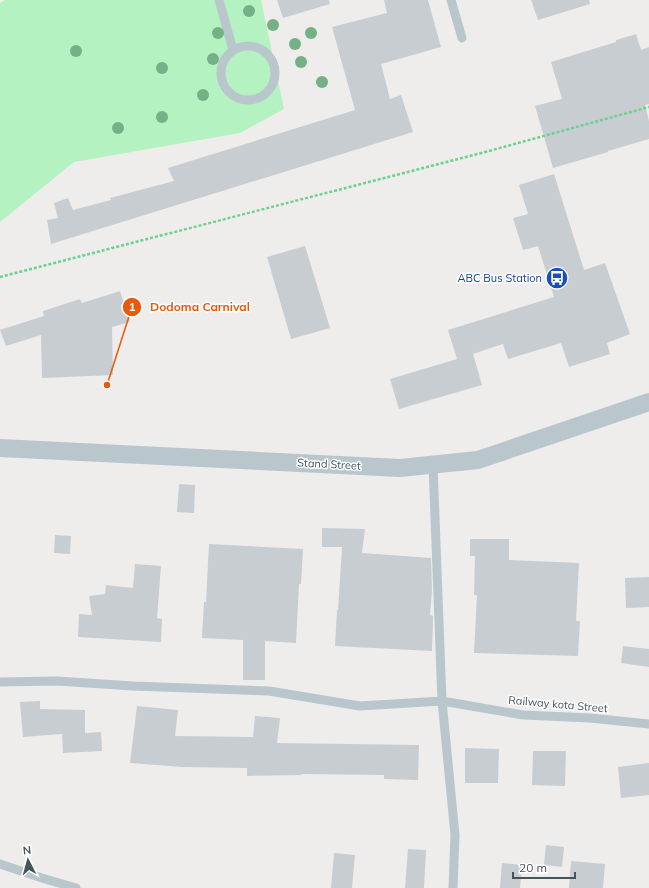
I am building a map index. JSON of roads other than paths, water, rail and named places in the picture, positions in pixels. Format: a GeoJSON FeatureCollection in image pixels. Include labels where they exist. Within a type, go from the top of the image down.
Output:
{"type":"FeatureCollection","features":[{"type":"Feature","properties":{"kind":"street","name":"Stand Street"},"geometry":{"type":"LineString","coordinates":[[0,448],[400,468],[478,460],[649,402]]}},
{"type":"Feature","properties":{"kind":"lane"},"geometry":{"type":"LineString","coordinates":[[219,0],[233,50]]}},
{"type":"Feature","properties":{"kind":"lane"},"geometry":{"type":"LineString","coordinates":[[451,0],[462,38]]}},
{"type":"Feature","properties":{"kind":"lane"},"geometry":{"type":"LineString","coordinates":[[243,46],[254,46],[264,50],[271,58],[275,68],[274,79],[270,89],[262,96],[252,100],[241,99],[231,95],[224,87],[220,77],[221,66],[225,57],[233,50],[243,46]]}},
{"type":"Feature","properties":{"kind":"lane"},"geometry":{"type":"LineString","coordinates":[[432,465],[442,701],[455,835],[453,888]]}},
{"type":"Feature","properties":{"kind":"lane","name":"Railway kota Street"},"geometry":{"type":"LineString","coordinates":[[0,682],[57,682],[269,691],[360,706],[442,701],[523,715],[590,718],[649,724]]}},
{"type":"Feature","properties":{"kind":"lane"},"geometry":{"type":"LineString","coordinates":[[0,864],[76,888]]}},
{"type":"Feature","properties":{"kind":"place","name":"ABC Bus Station"},"geometry":{"type":"Point","coordinates":[557,278]}},
{"type":"Feature","properties":{"kind":"place","name":"Dodoma Carnival"},"geometry":{"type":"Point","coordinates":[107,385]}}]}
